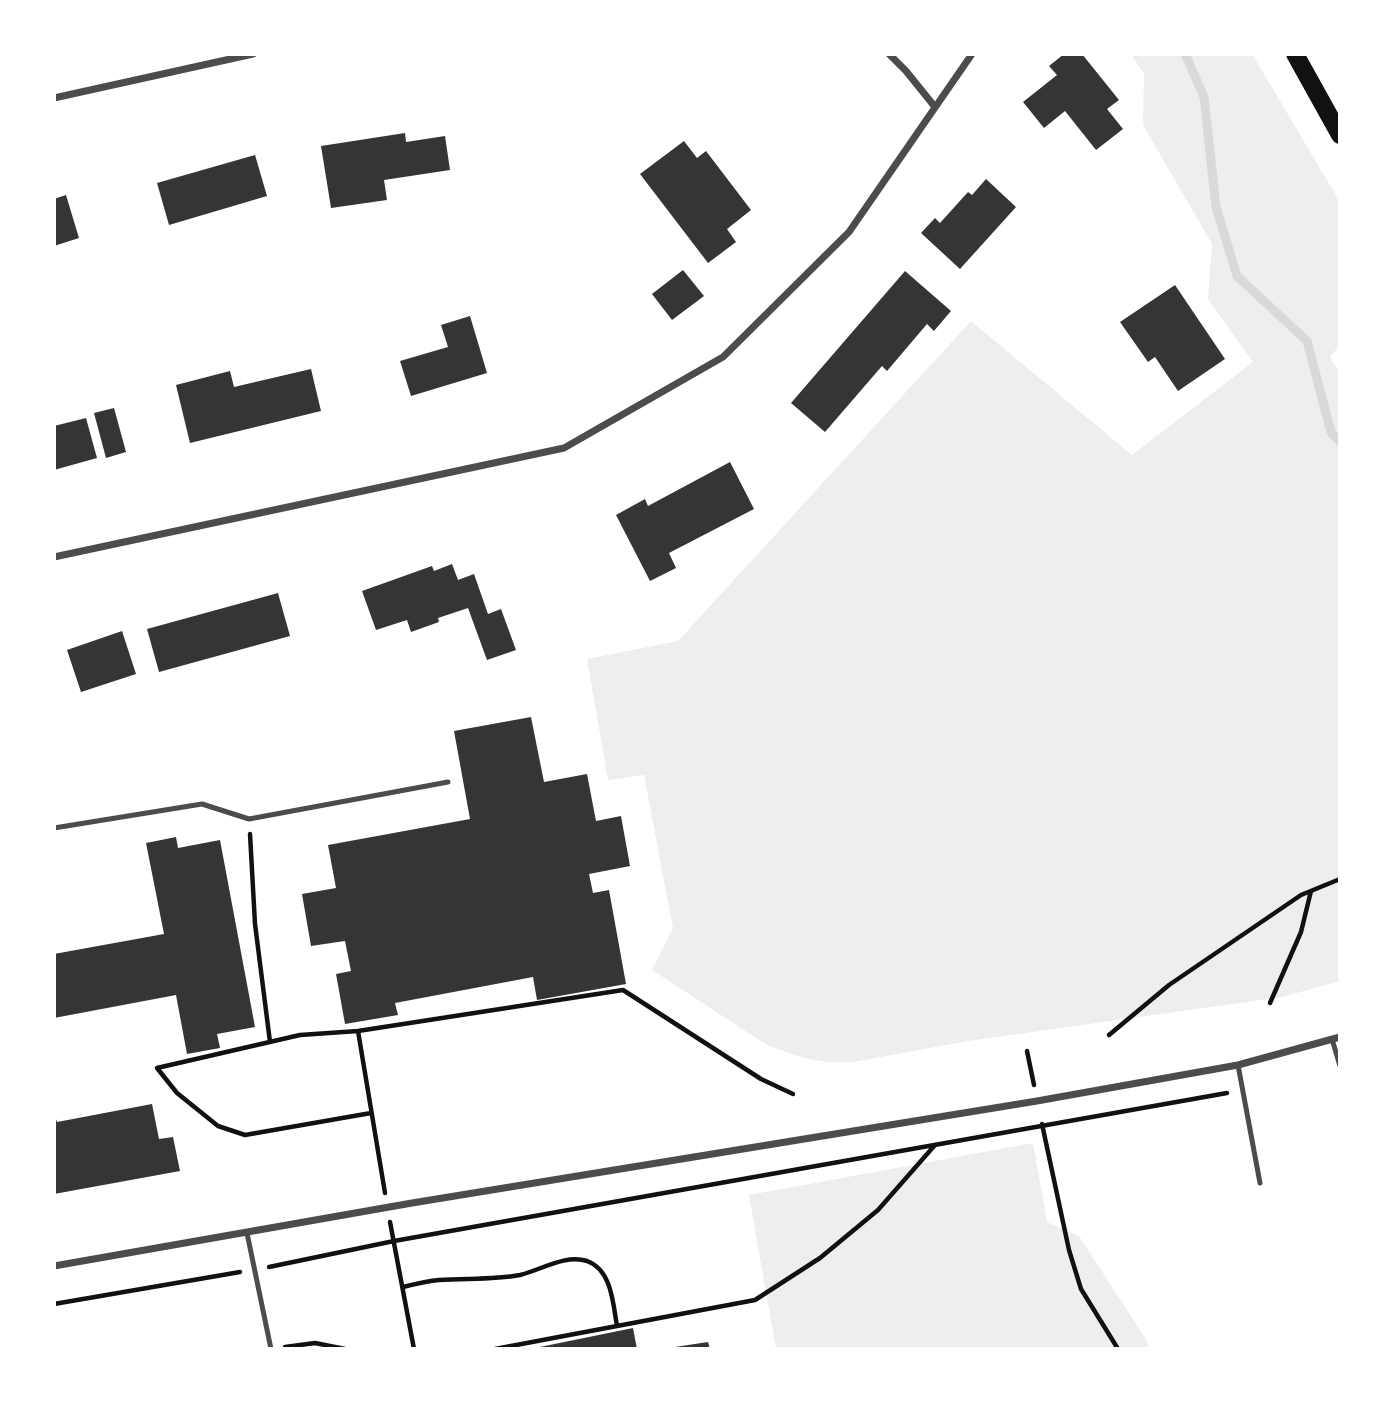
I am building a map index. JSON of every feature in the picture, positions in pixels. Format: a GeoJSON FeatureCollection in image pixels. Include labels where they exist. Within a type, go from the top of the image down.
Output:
{"type":"FeatureCollection","features":[{"type":"Feature","properties":{"kind":"main road"},"geometry":{"type":"LineString","coordinates":[[1295,54],[1340,135]]}},
{"type":"Feature","properties":{"kind":"street"},"geometry":{"type":"LineString","coordinates":[[54,98],[253,54]]}},
{"type":"Feature","properties":{"kind":"street"},"geometry":{"type":"LineString","coordinates":[[889,54],[935,107]]}},
{"type":"Feature","properties":{"kind":"street"},"geometry":{"type":"LineString","coordinates":[[54,557],[564,448],[723,356],[849,232],[971,54]]}},
{"type":"Feature","properties":{"kind":"street"},"geometry":{"type":"LineString","coordinates":[[54,1266],[387,1207],[1037,1101],[1238,1065],[1336,1038]]}},
{"type":"Feature","properties":{"kind":"lane"},"geometry":{"type":"LineString","coordinates":[[54,828],[202,804],[249,819],[448,782]]}},
{"type":"Feature","properties":{"kind":"lane"},"geometry":{"type":"LineString","coordinates":[[1336,1038],[1340,1066]]}},
{"type":"Feature","properties":{"kind":"lane"},"geometry":{"type":"LineString","coordinates":[[1238,1065],[1260,1183]]}},
{"type":"Feature","properties":{"kind":"lane"},"geometry":{"type":"LineString","coordinates":[[247,1233],[271,1349]]}},
{"type":"Feature","properties":{"kind":"path"},"geometry":{"type":"LineString","coordinates":[[249,819],[255,924],[270,1042]]}},
{"type":"Feature","properties":{"kind":"path"},"geometry":{"type":"LineString","coordinates":[[1109,1035],[1169,985],[1301,895],[1340,879]]}},
{"type":"Feature","properties":{"kind":"path"},"geometry":{"type":"LineString","coordinates":[[1270,1003],[1301,932],[1311,891]]}},
{"type":"Feature","properties":{"kind":"path"},"geometry":{"type":"LineString","coordinates":[[371,1113],[245,1135],[218,1126],[177,1093],[157,1068],[300,1035],[358,1031],[623,990],[761,1079],[793,1094]]}},
{"type":"Feature","properties":{"kind":"path"},"geometry":{"type":"LineString","coordinates":[[358,1031],[414,1349]]}},
{"type":"Feature","properties":{"kind":"path"},"geometry":{"type":"LineString","coordinates":[[54,1304],[1227,1093]]}},
{"type":"Feature","properties":{"kind":"path"},"geometry":{"type":"LineString","coordinates":[[1042,1125],[1069,1250],[1081,1289],[1118,1349]]}},
{"type":"Feature","properties":{"kind":"path"},"geometry":{"type":"LineString","coordinates":[[495,1349],[755,1300],[820,1258],[878,1210],[935,1145]]}},
{"type":"Feature","properties":{"kind":"path"},"geometry":{"type":"LineString","coordinates":[[402,1287],[439,1280],[483,1280],[521,1274],[570,1259],[588,1261],[600,1269],[611,1288],[617,1326]]}},
{"type":"Feature","properties":{"kind":"path"},"geometry":{"type":"LineString","coordinates":[[278,1349],[315,1343],[345,1349]]}},
{"type":"Feature","properties":{"kind":"shaded area"},"geometry":{"type":"Polygon","coordinates":[[[1131,54],[1252,54],[1340,202],[1340,345],[1330,357],[1340,374],[1340,981],[1282,997],[968,1041],[854,1062],[827,1062],[803,1058],[767,1045],[652,970],[673,928],[644,775],[608,780],[587,659],[678,641],[971,321],[1132,455],[1253,362],[1208,299],[1212,244],[1143,125],[1144,74],[1131,54]]]}},
{"type":"Feature","properties":{"kind":"shaded area"},"geometry":{"type":"Polygon","coordinates":[[[1033,1143],[1047,1222],[1079,1236],[1147,1341],[1149,1349],[776,1349],[749,1195],[1033,1143]]]}},
{"type":"Feature","properties":{"kind":"building"},"geometry":{"type":"Polygon","coordinates":[[[1064,54],[1082,54],[1119,100],[1107,109],[1123,129],[1096,150],[1065,111],[1044,128],[1023,102],[1057,75],[1049,66],[1064,54]]]}},
{"type":"Feature","properties":{"kind":"building"},"geometry":{"type":"Polygon","coordinates":[[[405,133],[406,142],[445,136],[450,170],[384,180],[387,200],[331,208],[321,146],[405,133]]]}},
{"type":"Feature","properties":{"kind":"building"},"geometry":{"type":"Polygon","coordinates":[[[684,141],[697,158],[706,151],[751,210],[727,229],[736,242],[708,263],[640,174],[684,141]]]}},
{"type":"Feature","properties":{"kind":"building"},"geometry":{"type":"Polygon","coordinates":[[[255,155],[267,196],[169,225],[157,183],[255,155]]]}},
{"type":"Feature","properties":{"kind":"building"},"geometry":{"type":"Polygon","coordinates":[[[986,179],[1016,207],[960,269],[921,233],[935,218],[940,223],[968,192],[972,195],[986,179]]]}},
{"type":"Feature","properties":{"kind":"building"},"geometry":{"type":"Polygon","coordinates":[[[66,195],[79,238],[54,246],[54,199],[66,195]]]}},
{"type":"Feature","properties":{"kind":"building"},"geometry":{"type":"Polygon","coordinates":[[[683,270],[704,296],[672,320],[652,294],[683,270]]]}},
{"type":"Feature","properties":{"kind":"building"},"geometry":{"type":"Polygon","coordinates":[[[905,271],[951,311],[934,331],[927,324],[887,371],[882,366],[825,432],[791,403],[905,271]]]}},
{"type":"Feature","properties":{"kind":"building"},"geometry":{"type":"Polygon","coordinates":[[[1175,285],[1225,359],[1178,391],[1155,357],[1148,362],[1120,322],[1175,285]]]}},
{"type":"Feature","properties":{"kind":"building"},"geometry":{"type":"Polygon","coordinates":[[[470,316],[487,373],[411,396],[400,361],[448,347],[441,325],[470,316]]]}},
{"type":"Feature","properties":{"kind":"building"},"geometry":{"type":"Polygon","coordinates":[[[311,369],[321,411],[190,443],[176,385],[230,371],[234,387],[311,369]]]}},
{"type":"Feature","properties":{"kind":"building"},"geometry":{"type":"Polygon","coordinates":[[[114,408],[126,452],[106,458],[94,413],[114,408]]]}},
{"type":"Feature","properties":{"kind":"building"},"geometry":{"type":"Polygon","coordinates":[[[86,418],[97,458],[54,470],[54,426],[86,418]]]}},
{"type":"Feature","properties":{"kind":"building"},"geometry":{"type":"Polygon","coordinates":[[[730,462],[754,509],[669,553],[676,568],[650,581],[616,515],[645,499],[648,506],[730,462]]]}},
{"type":"Feature","properties":{"kind":"building"},"geometry":{"type":"Polygon","coordinates":[[[452,564],[458,580],[474,574],[488,614],[501,609],[516,650],[487,660],[468,608],[438,618],[439,622],[411,632],[407,620],[376,630],[362,591],[432,566],[434,571],[452,564]]]}},
{"type":"Feature","properties":{"kind":"building"},"geometry":{"type":"Polygon","coordinates":[[[278,593],[290,636],[159,672],[147,629],[278,593]]]}},
{"type":"Feature","properties":{"kind":"building"},"geometry":{"type":"Polygon","coordinates":[[[122,631],[136,674],[81,692],[67,650],[122,631]]]}},
{"type":"Feature","properties":{"kind":"building"},"geometry":{"type":"Polygon","coordinates":[[[531,717],[544,782],[587,774],[596,821],[621,816],[630,866],[589,874],[593,893],[609,890],[626,984],[537,1000],[533,977],[395,1003],[398,1015],[345,1024],[336,974],[351,971],[345,941],[311,946],[302,894],[336,888],[328,845],[470,819],[454,731],[531,717]]]}},
{"type":"Feature","properties":{"kind":"building"},"geometry":{"type":"Polygon","coordinates":[[[176,837],[178,848],[220,840],[255,1027],[217,1034],[220,1048],[187,1054],[176,995],[54,1018],[54,954],[164,934],[146,843],[176,837]]]}},
{"type":"Feature","properties":{"kind":"building"},"geometry":{"type":"Polygon","coordinates":[[[152,1104],[159,1139],[173,1137],[180,1171],[54,1194],[54,1113],[57,1122],[152,1104]]]}},
{"type":"Feature","properties":{"kind":"building"},"geometry":{"type":"Polygon","coordinates":[[[633,1328],[637,1349],[535,1349],[535,1348],[633,1328]]]}},
{"type":"Feature","properties":{"kind":"building"},"geometry":{"type":"Polygon","coordinates":[[[708,1342],[710,1349],[675,1349],[675,1347],[708,1342]]]}},
{"type":"Feature","properties":{"kind":"waterway"},"geometry":{"type":"LineString","coordinates":[[1185,54],[1204,97],[1216,207],[1237,276],[1307,341],[1331,432],[1340,442]]}}]}
